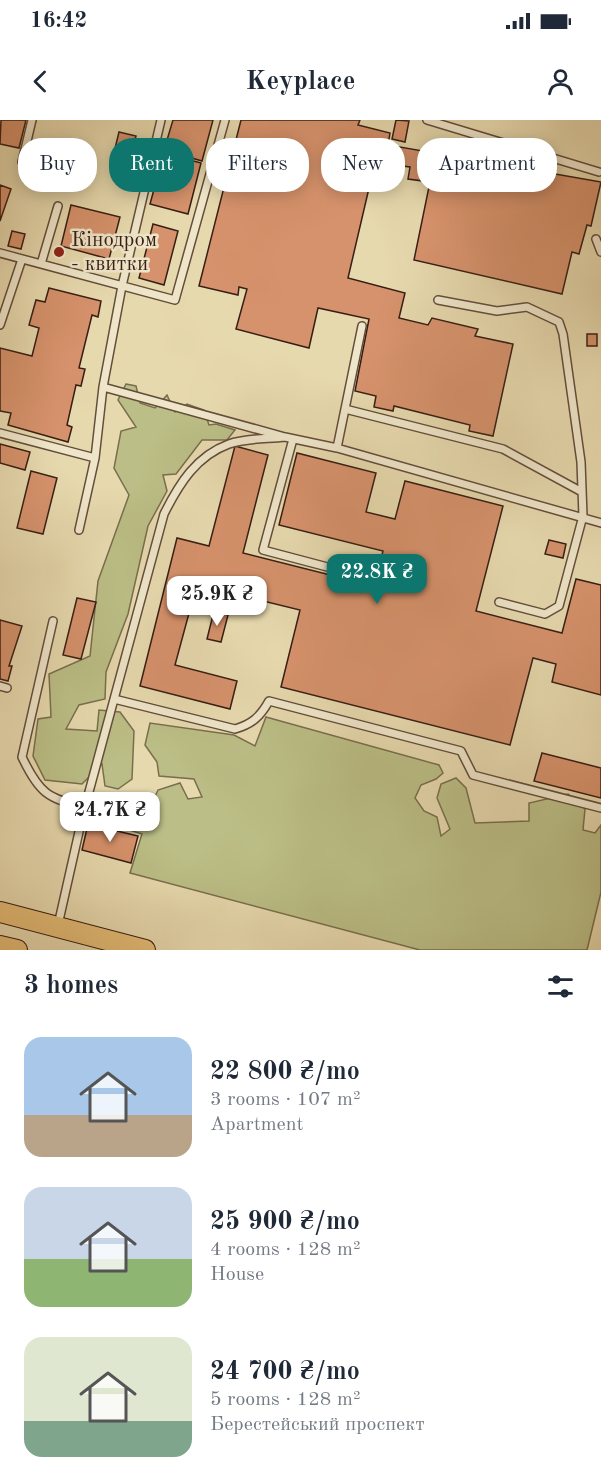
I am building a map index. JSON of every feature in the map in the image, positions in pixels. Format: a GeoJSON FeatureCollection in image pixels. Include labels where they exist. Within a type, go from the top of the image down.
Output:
{"type":"FeatureCollection","features":[{"type":"Feature","properties":{"kind":"main road"},"geometry":{"type":"LineString","coordinates":[[0,912],[145,950]]}},
{"type":"Feature","properties":{"kind":"main road"},"geometry":{"type":"LineString","coordinates":[[0,946],[17,950]]}},
{"type":"Feature","properties":{"kind":"lane"},"geometry":{"type":"LineString","coordinates":[[28,138],[32,120]]}},
{"type":"Feature","properties":{"kind":"lane"},"geometry":{"type":"LineString","coordinates":[[79,530],[95,458],[103,387],[122,286],[161,120]]}},
{"type":"Feature","properties":{"kind":"lane"},"geometry":{"type":"LineString","coordinates":[[0,253],[175,300],[225,120]]}},
{"type":"Feature","properties":{"kind":"lane"},"geometry":{"type":"LineString","coordinates":[[427,120],[599,172]]}},
{"type":"Feature","properties":{"kind":"lane"},"geometry":{"type":"LineString","coordinates":[[41,264],[57,206]]}},
{"type":"Feature","properties":{"kind":"lane"},"geometry":{"type":"LineString","coordinates":[[596,239],[601,252]]}},
{"type":"Feature","properties":{"kind":"lane"},"geometry":{"type":"LineString","coordinates":[[0,325],[22,259]]}},
{"type":"Feature","properties":{"kind":"lane"},"geometry":{"type":"LineString","coordinates":[[438,300],[497,311],[527,307],[559,322],[564,334],[580,450],[583,516],[560,606],[545,614],[499,602]]}},
{"type":"Feature","properties":{"kind":"lane"},"geometry":{"type":"LineString","coordinates":[[337,448],[362,326]]}},
{"type":"Feature","properties":{"kind":"lane"},"geometry":{"type":"LineString","coordinates":[[103,387],[289,438],[337,448],[583,516],[601,523]]}},
{"type":"Feature","properties":{"kind":"lane"},"geometry":{"type":"LineString","coordinates":[[345,409],[503,449],[582,492]]}},
{"type":"Feature","properties":{"kind":"lane"},"geometry":{"type":"LineString","coordinates":[[0,433],[95,458]]}},
{"type":"Feature","properties":{"kind":"lane"},"geometry":{"type":"LineString","coordinates":[[289,438],[263,549],[369,578]]}},
{"type":"Feature","properties":{"kind":"lane"},"geometry":{"type":"LineString","coordinates":[[57,927],[85,807],[164,514],[178,486],[199,461],[230,444],[289,438]]}},
{"type":"Feature","properties":{"kind":"lane"},"geometry":{"type":"LineString","coordinates":[[53,621],[22,757],[30,774],[43,791],[57,801],[85,807]]}},
{"type":"Feature","properties":{"kind":"lane"},"geometry":{"type":"LineString","coordinates":[[114,699],[235,729],[250,724],[262,714],[268,701],[462,751],[472,775],[601,808]]}},
{"type":"Feature","properties":{"kind":"green space"},"geometry":{"type":"Polygon","coordinates":[[[126,384],[136,386],[140,403],[155,408],[167,395],[175,412],[187,404],[204,410],[209,425],[216,424],[235,430],[227,440],[202,440],[176,474],[163,475],[167,491],[148,526],[128,614],[106,672],[105,699],[79,705],[66,729],[97,731],[99,710],[120,712],[134,731],[132,779],[118,789],[105,786],[102,764],[82,784],[45,780],[33,756],[38,719],[51,717],[49,674],[90,656],[98,581],[129,495],[114,468],[121,431],[136,427],[118,400],[126,384]]]}},
{"type":"Feature","properties":{"kind":"green space"},"geometry":{"type":"Polygon","coordinates":[[[266,717],[439,765],[443,773],[436,779],[421,785],[415,798],[424,811],[437,817],[441,836],[450,829],[437,798],[441,784],[456,778],[466,788],[475,823],[529,821],[529,803],[568,794],[585,809],[583,830],[595,833],[601,825],[601,892],[587,950],[420,950],[130,873],[142,834],[114,825],[109,817],[113,808],[147,815],[158,790],[180,783],[188,799],[202,797],[194,779],[159,776],[157,762],[145,745],[150,723],[234,735],[255,746],[266,717]]]}},
{"type":"Feature","properties":{"kind":"building"},"geometry":{"type":"Polygon","coordinates":[[[1,120],[26,120],[22,138],[18,138],[18,148],[0,144],[1,120]]]}},
{"type":"Feature","properties":{"kind":"building"},"geometry":{"type":"Polygon","coordinates":[[[173,120],[213,120],[208,138],[206,138],[202,161],[194,159],[194,138],[168,138],[173,120]]]}},
{"type":"Feature","properties":{"kind":"building"},"geometry":{"type":"Polygon","coordinates":[[[241,120],[360,120],[358,125],[390,133],[389,138],[321,138],[321,192],[368,192],[348,278],[405,293],[399,318],[428,325],[432,318],[478,329],[475,336],[513,344],[493,436],[469,431],[470,425],[394,406],[393,411],[374,407],[376,396],[355,391],[369,319],[318,308],[309,348],[236,329],[247,289],[239,287],[238,295],[199,286],[223,192],[309,192],[309,138],[236,138],[241,120]]]}},
{"type":"Feature","properties":{"kind":"building"},"geometry":{"type":"Polygon","coordinates":[[[396,120],[409,121],[405,142],[405,138],[392,138],[396,120]]]}},
{"type":"Feature","properties":{"kind":"building"},"geometry":{"type":"Polygon","coordinates":[[[119,132],[136,136],[135,138],[118,138],[119,132]]]}},
{"type":"Feature","properties":{"kind":"building"},"geometry":{"type":"Polygon","coordinates":[[[405,148],[417,150],[417,180],[408,179],[410,167],[405,166],[405,148]]]}},
{"type":"Feature","properties":{"kind":"building"},"geometry":{"type":"Polygon","coordinates":[[[194,161],[201,163],[194,190],[194,161]]]}},
{"type":"Feature","properties":{"kind":"building"},"geometry":{"type":"Polygon","coordinates":[[[557,174],[601,182],[591,226],[587,225],[579,254],[572,252],[562,294],[414,260],[428,192],[557,192],[557,174]]]}},
{"type":"Feature","properties":{"kind":"building"},"geometry":{"type":"Polygon","coordinates":[[[0,185],[11,189],[0,221],[0,185]]]}},
{"type":"Feature","properties":{"kind":"building"},"geometry":{"type":"Polygon","coordinates":[[[153,192],[194,192],[188,214],[150,204],[153,192]]]}},
{"type":"Feature","properties":{"kind":"building"},"geometry":{"type":"Polygon","coordinates":[[[71,205],[120,217],[109,259],[61,246],[71,205]]]}},
{"type":"Feature","properties":{"kind":"building"},"geometry":{"type":"Polygon","coordinates":[[[153,224],[178,231],[164,285],[139,278],[153,224]]]}},
{"type":"Feature","properties":{"kind":"building"},"geometry":{"type":"Polygon","coordinates":[[[12,231],[25,234],[21,249],[8,246],[12,231]]]}},
{"type":"Feature","properties":{"kind":"building"},"geometry":{"type":"Polygon","coordinates":[[[49,288],[101,301],[98,317],[92,315],[79,368],[85,369],[81,386],[76,385],[67,425],[72,427],[68,442],[8,425],[11,413],[0,411],[0,348],[32,356],[39,328],[29,325],[36,300],[45,302],[49,288]]]}},
{"type":"Feature","properties":{"kind":"building"},"geometry":{"type":"Polygon","coordinates":[[[587,334],[597,334],[597,346],[587,346],[587,334]]]}},
{"type":"Feature","properties":{"kind":"building"},"geometry":{"type":"Polygon","coordinates":[[[0,444],[30,452],[25,470],[0,463],[0,444]]]}},
{"type":"Feature","properties":{"kind":"building"},"geometry":{"type":"Polygon","coordinates":[[[235,446],[268,455],[243,553],[374,586],[383,551],[279,525],[297,453],[376,473],[366,512],[395,519],[405,481],[503,506],[476,611],[562,633],[576,579],[601,585],[601,695],[552,682],[556,664],[533,658],[510,745],[281,687],[300,610],[235,594],[233,601],[195,591],[175,665],[237,681],[230,709],[140,686],[177,538],[209,546],[235,446]]]}},
{"type":"Feature","properties":{"kind":"building"},"geometry":{"type":"Polygon","coordinates":[[[31,471],[57,478],[43,534],[17,528],[31,471]]]}},
{"type":"Feature","properties":{"kind":"building"},"geometry":{"type":"Polygon","coordinates":[[[549,540],[566,544],[563,558],[545,554],[549,540]]]}},
{"type":"Feature","properties":{"kind":"building"},"geometry":{"type":"Polygon","coordinates":[[[77,598],[96,602],[81,659],[63,655],[77,598]]]}},
{"type":"Feature","properties":{"kind":"building"},"geometry":{"type":"Polygon","coordinates":[[[214,611],[228,615],[221,642],[207,639],[214,611]]]}},
{"type":"Feature","properties":{"kind":"building"},"geometry":{"type":"Polygon","coordinates":[[[0,620],[22,626],[9,666],[12,666],[8,681],[0,679],[0,620]]]}},
{"type":"Feature","properties":{"kind":"building"},"geometry":{"type":"Polygon","coordinates":[[[542,753],[601,768],[601,798],[534,781],[542,753]]]}},
{"type":"Feature","properties":{"kind":"building"},"geometry":{"type":"Polygon","coordinates":[[[88,824],[138,836],[131,863],[82,850],[88,824]]]}},
{"type":"Feature","properties":{"kind":"place","name":"Кінодром - квитки"},"geometry":{"type":"Point","coordinates":[59,252]}}]}
